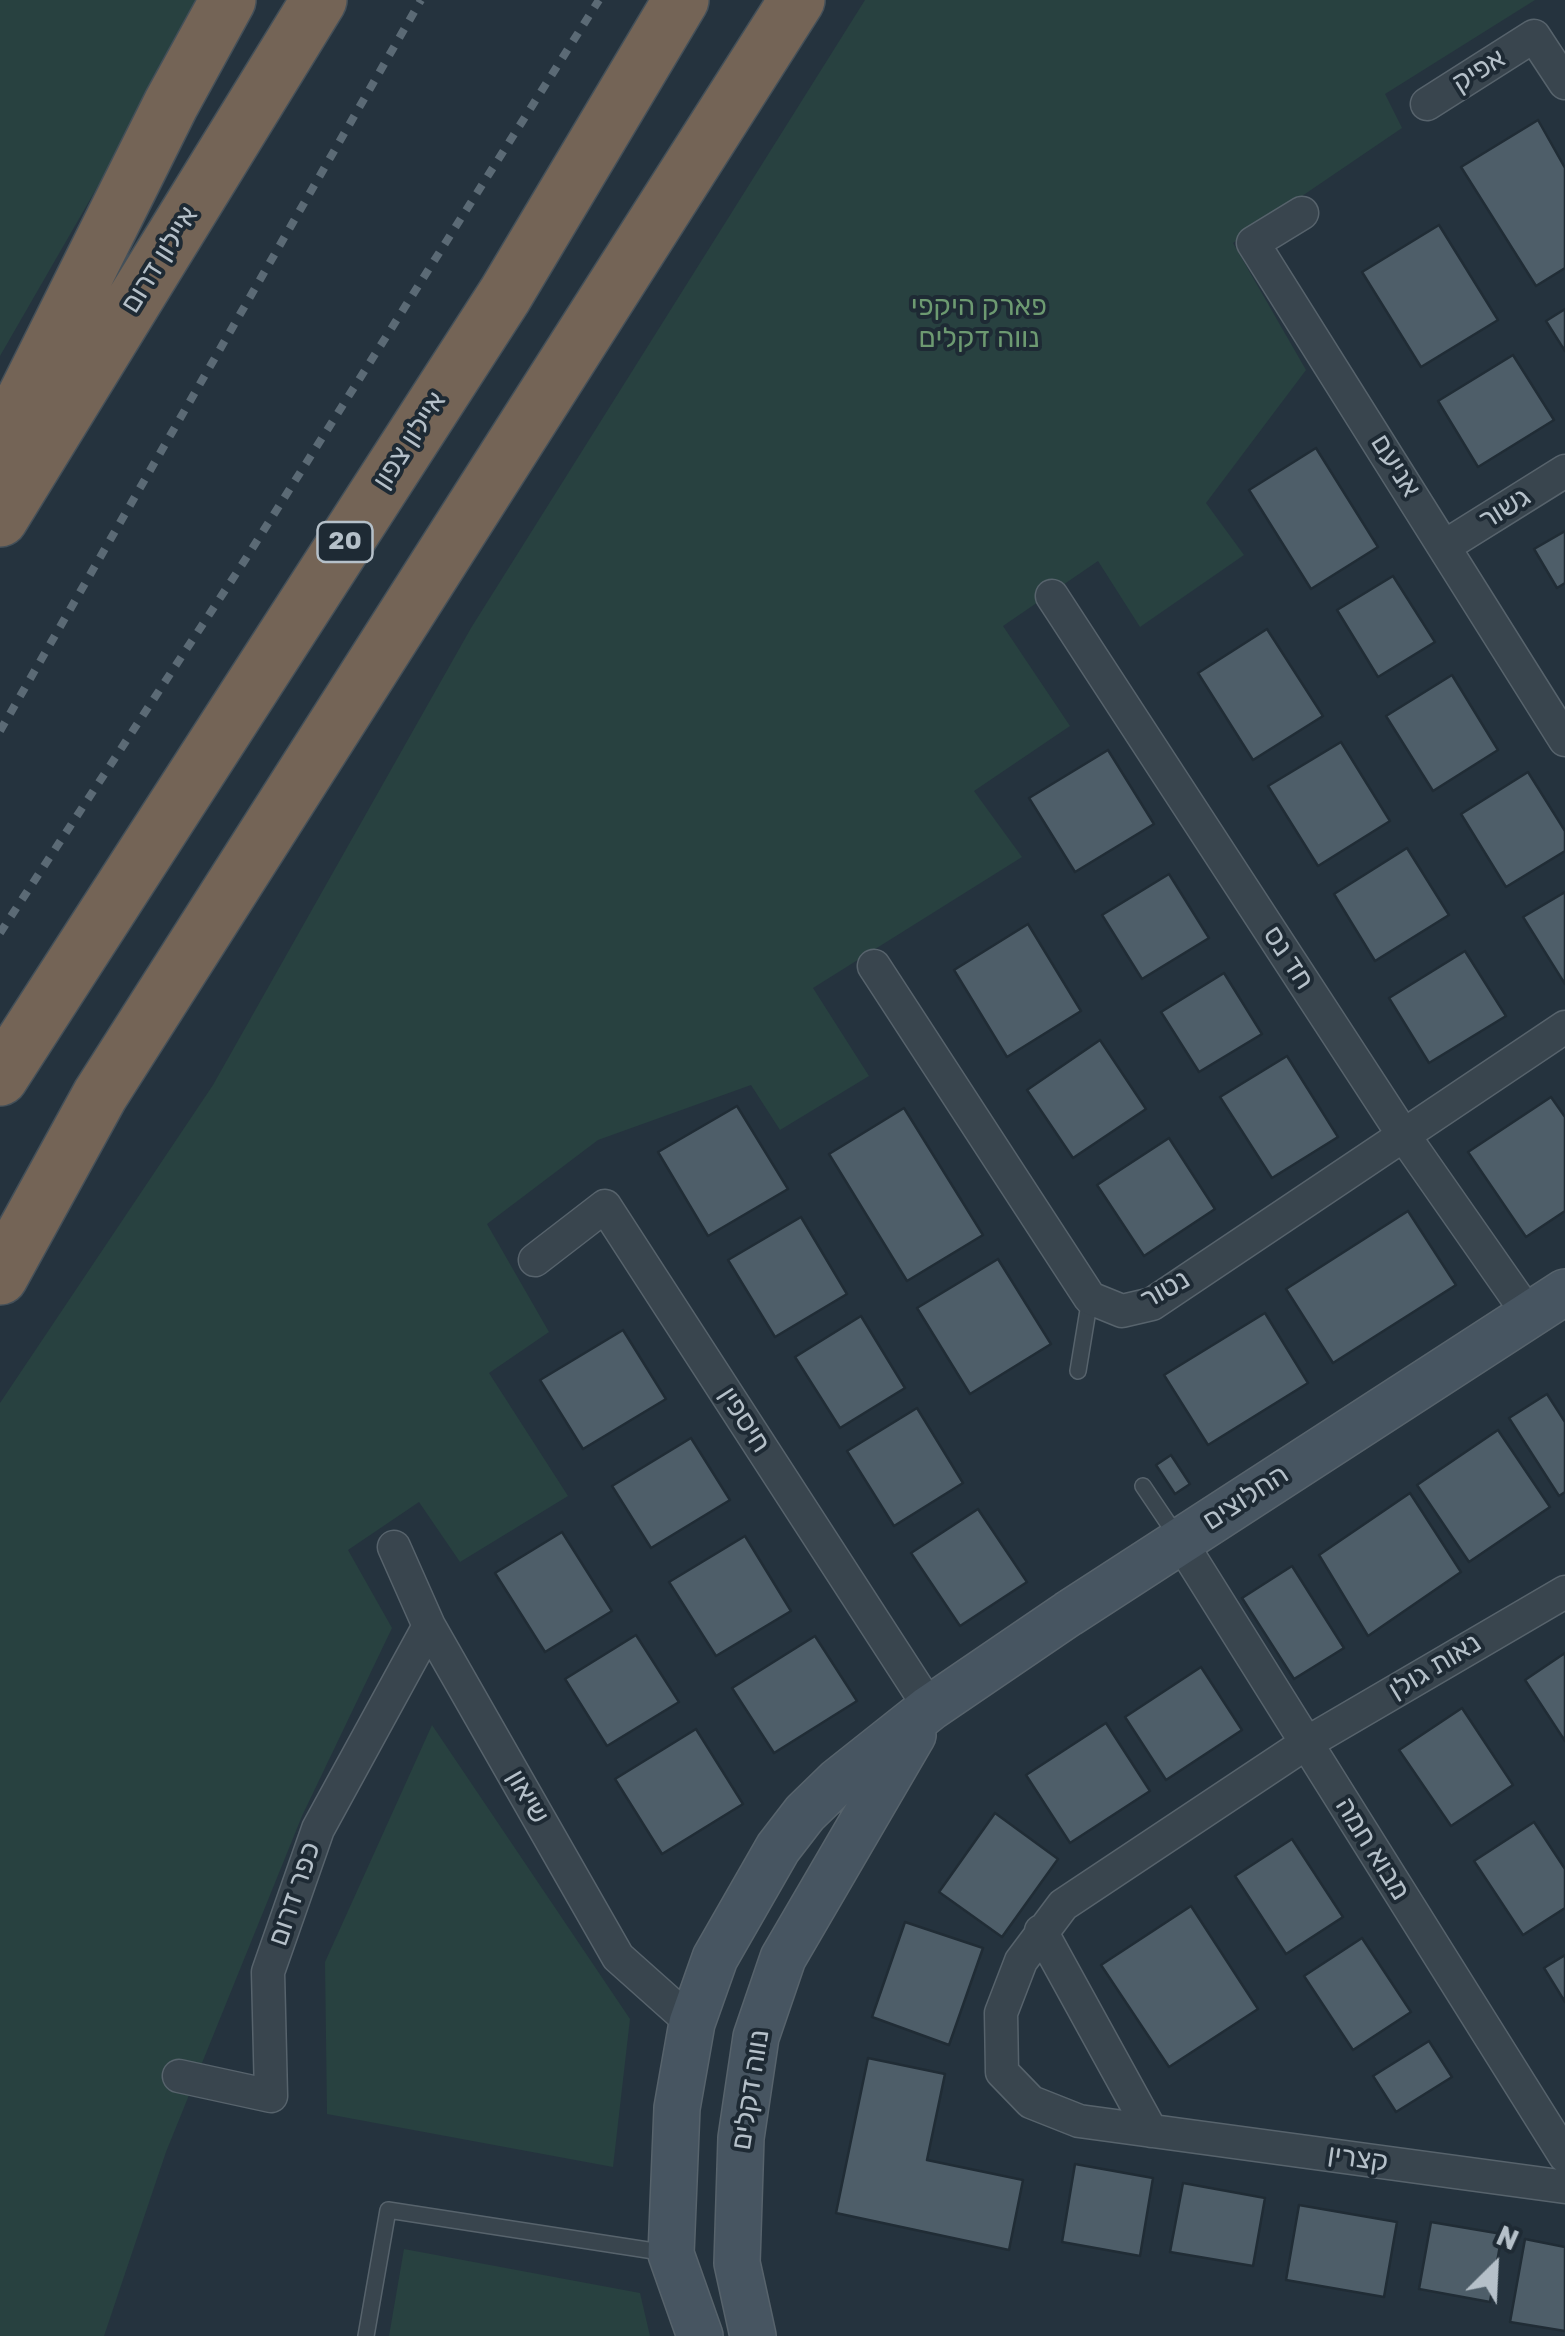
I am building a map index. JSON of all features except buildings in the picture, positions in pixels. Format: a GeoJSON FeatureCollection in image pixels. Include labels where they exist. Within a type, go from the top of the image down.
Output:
{"type":"FeatureCollection","features":[{"type":"Feature","properties":{"kind":"highway"},"geometry":{"type":"LineString","coordinates":[[0,448],[228,0]]}},
{"type":"Feature","properties":{"kind":"highway","name":"איילון דרום"},"geometry":{"type":"LineString","coordinates":[[0,519],[319,0]]}},
{"type":"Feature","properties":{"kind":"highway","name":"איילון צפון"},"geometry":{"type":"LineString","coordinates":[[0,1078],[504,296],[680,0]]}},
{"type":"Feature","properties":{"kind":"highway"},"geometry":{"type":"LineString","coordinates":[[0,1277],[100,1095],[797,0]]}},
{"type":"Feature","properties":{"kind":"highway"},"geometry":{"type":"LineString","coordinates":[[0,1230],[100,1095]]}},
{"type":"Feature","properties":{"kind":"street","name":"אפיק"},"geometry":{"type":"LineString","coordinates":[[1427,104],[1534,36],[1565,83]]}},
{"type":"Feature","properties":{"kind":"street","name":"אניעם"},"geometry":{"type":"LineString","coordinates":[[1302,213],[1253,243],[1565,740]]}},
{"type":"Feature","properties":{"kind":"street","name":"גשור"},"geometry":{"type":"LineString","coordinates":[[1445,546],[1565,472]]}},
{"type":"Feature","properties":{"kind":"street","name":"חד נס"},"geometry":{"type":"LineString","coordinates":[[1052,596],[1402,1134],[1547,1304]]}},
{"type":"Feature","properties":{"kind":"street"},"geometry":{"type":"LineString","coordinates":[[874,966],[1090,1298]]}},
{"type":"Feature","properties":{"kind":"street","name":"נטור"},"geometry":{"type":"LineString","coordinates":[[1090,1298],[1122,1312],[1152,1304],[1565,1027]]}},
{"type":"Feature","properties":{"kind":"street","name":"חיספין"},"geometry":{"type":"LineString","coordinates":[[535,1260],[605,1206],[930,1708]]}},
{"type":"Feature","properties":{"kind":"street","name":"החלוצים"},"geometry":{"type":"LineString","coordinates":[[692,2023],[715,1958],[778,1848],[805,1813],[838,1781],[930,1708],[1547,1304]]}},
{"type":"Feature","properties":{"kind":"street","name":"מבוא חמה"},"geometry":{"type":"LineString","coordinates":[[1180,1541],[1565,2156]]}},
{"type":"Feature","properties":{"kind":"street","name":"שיאון"},"geometry":{"type":"LineString","coordinates":[[394,1548],[429,1626],[618,1957],[692,2023]]}},
{"type":"Feature","properties":{"kind":"street","name":"נאות גולן"},"geometry":{"type":"LineString","coordinates":[[1305,1744],[1565,1592]]}},
{"type":"Feature","properties":{"kind":"street","name":"כפר דרום"},"geometry":{"type":"LineString","coordinates":[[179,2076],[271,2096],[268,1972],[318,1829],[429,1626]]}},
{"type":"Feature","properties":{"kind":"street","name":"החלוצים"},"geometry":{"type":"LineString","coordinates":[[837,1860],[930,1708]]}},
{"type":"Feature","properties":{"kind":"street","name":"קצרין"},"geometry":{"type":"LineString","coordinates":[[1305,1744],[1062,1905],[1021,1961],[1001,2013],[1002,2072],[1030,2102],[1079,2121],[1565,2187]]}},
{"type":"Feature","properties":{"kind":"street","name":"נווה דקלים"},"geometry":{"type":"LineString","coordinates":[[753,2336],[737,2263],[746,2088],[756,2037],[783,1958],[837,1860]]}},
{"type":"Feature","properties":{"kind":"street"},"geometry":{"type":"LineString","coordinates":[[1041,1932],[1151,2131]]}},
{"type":"Feature","properties":{"kind":"street"},"geometry":{"type":"LineString","coordinates":[[692,2023],[677,2108],[671,2254],[700,2336]]}},
{"type":"Feature","properties":{"kind":"lane"},"geometry":{"type":"LineString","coordinates":[[1078,1372],[1090,1298]]}},
{"type":"Feature","properties":{"kind":"lane"},"geometry":{"type":"LineString","coordinates":[[1143,1486],[1180,1541]]}},
{"type":"Feature","properties":{"kind":"lane"},"geometry":{"type":"LineString","coordinates":[[366,2336],[388,2210],[671,2254]]}},
{"type":"Feature","properties":{"kind":"green space"},"geometry":{"type":"Polygon","coordinates":[[[0,0],[205,0],[0,356],[0,0]]]}},
{"type":"Feature","properties":{"kind":"green space","name":"פארק היקפי נווה דקלים"},"geometry":{"type":"Polygon","coordinates":[[[865,0],[1535,0],[1385,94],[1402,128],[1233,243],[1306,370],[1206,503],[1244,555],[1140,627],[1098,561],[1003,626],[1070,726],[974,791],[1022,857],[813,988],[869,1076],[780,1130],[751,1085],[598,1140],[487,1224],[549,1332],[489,1373],[568,1496],[460,1562],[419,1502],[348,1550],[392,1628],[302,1816],[166,2152],[104,2336],[0,2336],[0,1403],[213,1085],[471,628],[865,0]]]}},
{"type":"Feature","properties":{"kind":"green space"},"geometry":{"type":"Polygon","coordinates":[[[432,1725],[630,2019],[613,2167],[327,2114],[325,1962],[432,1725]]]}},
{"type":"Feature","properties":{"kind":"green space"},"geometry":{"type":"Polygon","coordinates":[[[404,2249],[640,2293],[650,2336],[389,2336],[404,2249]]]}},
{"type":"Feature","properties":{"kind":"railway"},"geometry":{"type":"LineString","coordinates":[[0,731],[421,0]]}},
{"type":"Feature","properties":{"kind":"railway"},"geometry":{"type":"LineString","coordinates":[[0,933],[243,563],[599,0]]}}]}
